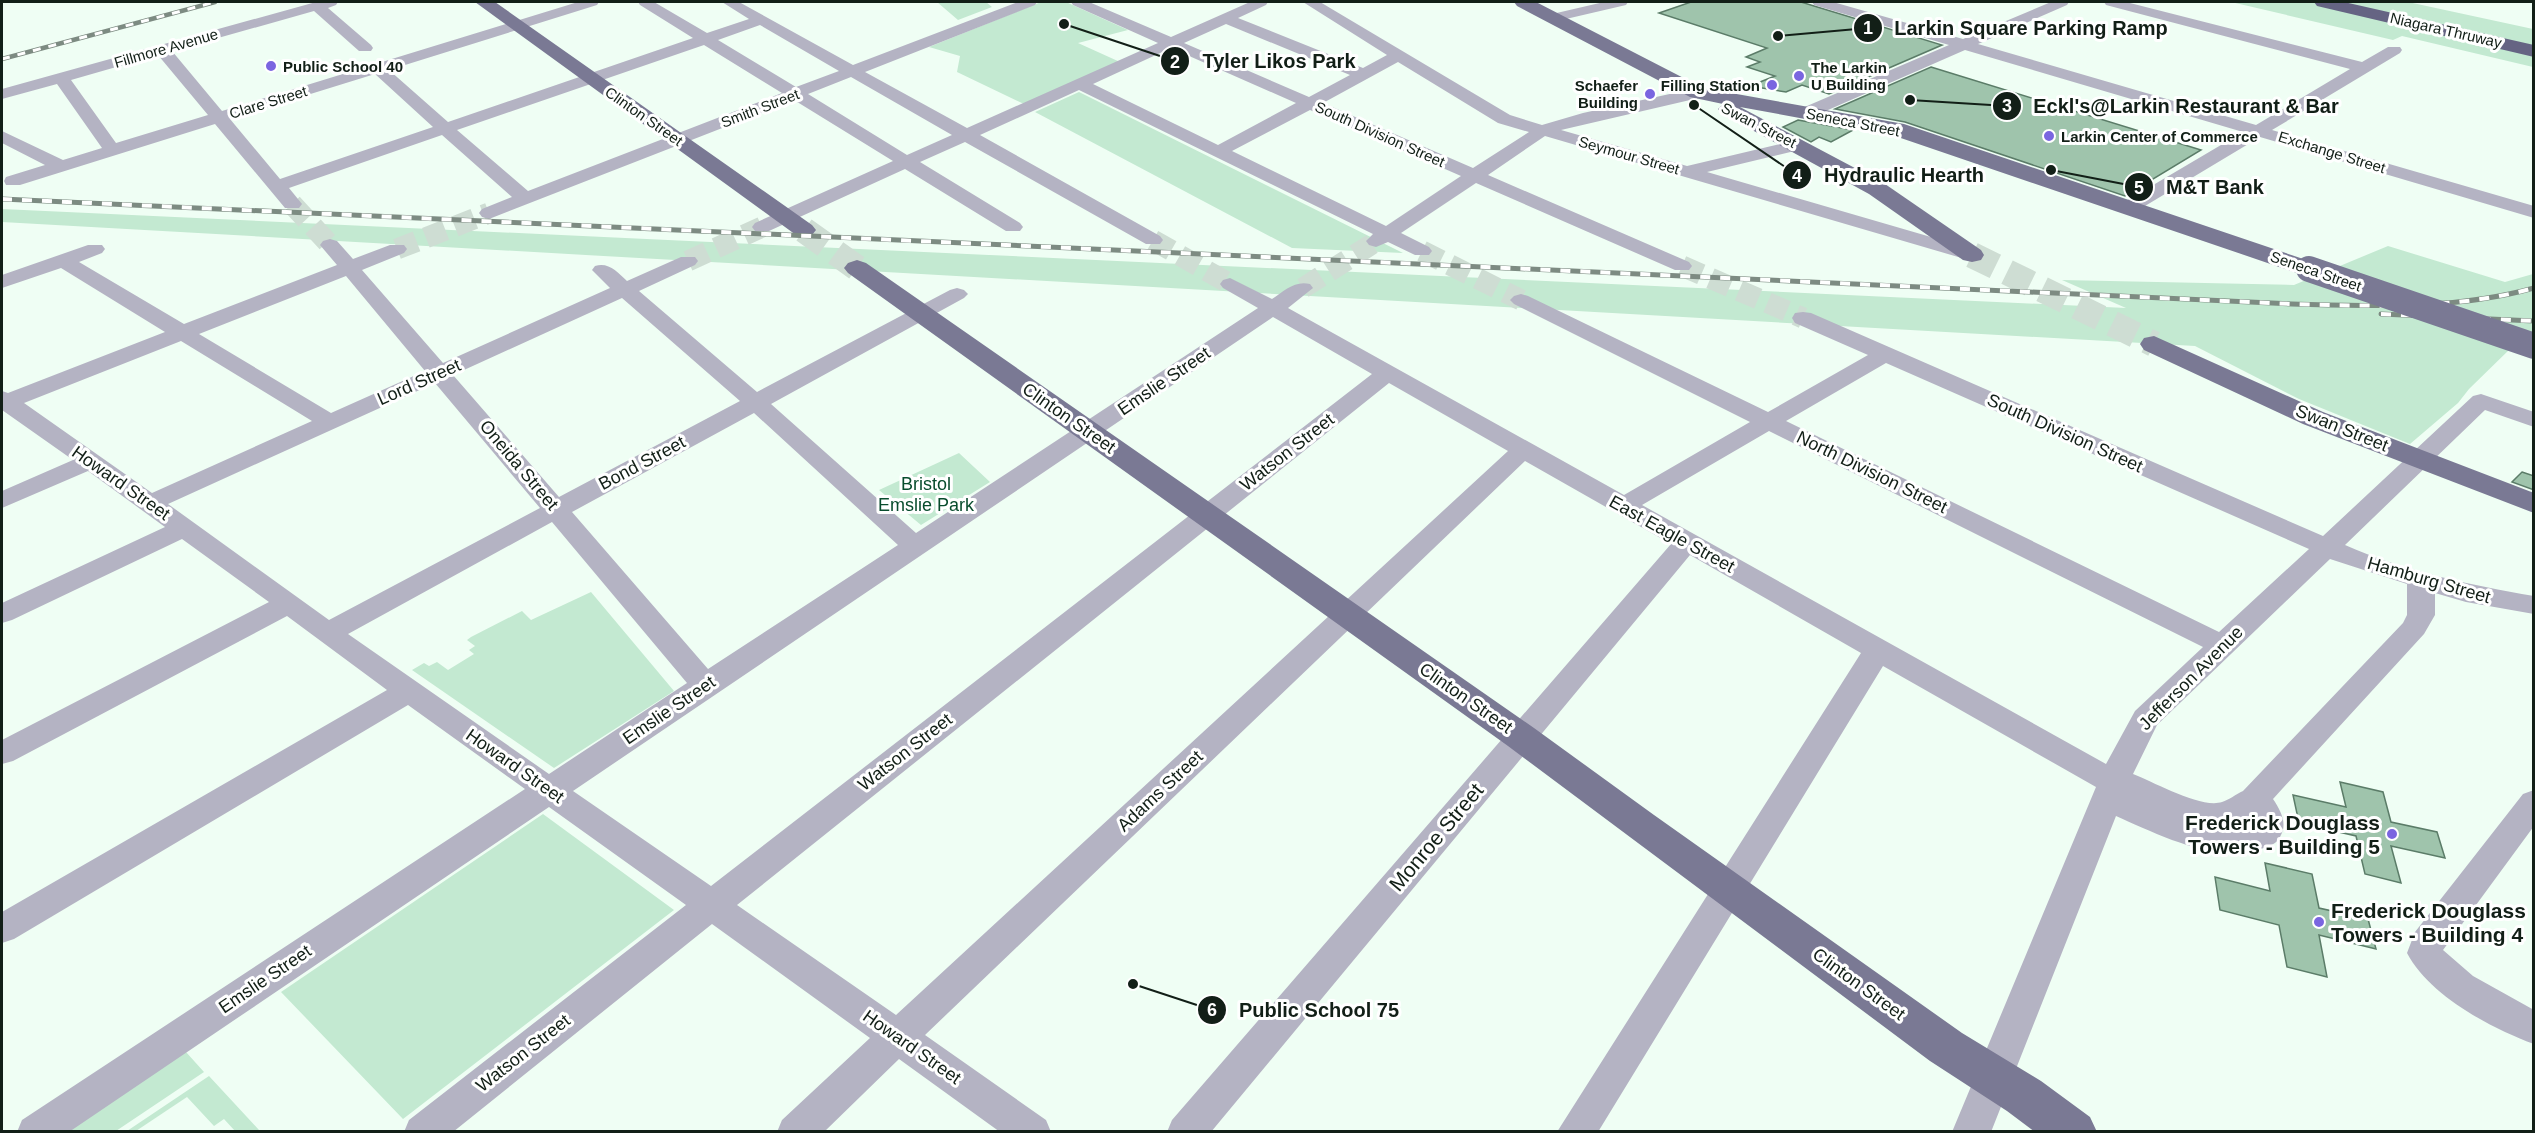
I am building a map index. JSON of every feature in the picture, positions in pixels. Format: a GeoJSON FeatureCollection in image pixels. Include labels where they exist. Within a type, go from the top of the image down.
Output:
{"type":"FeatureCollection","features":[{"type":"Feature","properties":{"kind":"highway","name":"Niagara Thruway"},"geometry":{"type":"LineString","coordinates":[[2323,2],[2534,45]]}},
{"type":"Feature","properties":{"kind":"highway","name":"Niagara Thruway"},"geometry":{"type":"LineString","coordinates":[[2349,2],[2496,39],[2534,51]]}},
{"type":"Feature","properties":{"kind":"main road","name":"Clinton Street"},"geometry":{"type":"LineString","coordinates":[[484,2],[804,230]]}},
{"type":"Feature","properties":{"kind":"main road","name":"Seneca Street"},"geometry":{"type":"LineString","coordinates":[[1523,2],[1697,93],[1896,129],[2534,346]]}},
{"type":"Feature","properties":{"kind":"main road","name":"Swan Street"},"geometry":{"type":"LineString","coordinates":[[1697,93],[1877,189],[1972,255]]}},
{"type":"Feature","properties":{"kind":"main road","name":"Clinton Street"},"geometry":{"type":"LineString","coordinates":[[856,268],[1521,737],[1946,1047],[2073,1131]]}},
{"type":"Feature","properties":{"kind":"main road","name":"Swan Street"},"geometry":{"type":"LineString","coordinates":[[2154,344],[2313,418],[2534,504]]}},
{"type":"Feature","properties":{"kind":"street","name":"Clare Street"},"geometry":{"type":"LineString","coordinates":[[13,182],[592,2]]}},
{"type":"Feature","properties":{"kind":"street"},"geometry":{"type":"LineString","coordinates":[[645,2],[1013,227]]}},
{"type":"Feature","properties":{"kind":"street"},"geometry":{"type":"LineString","coordinates":[[729,2],[1153,240]]}},
{"type":"Feature","properties":{"kind":"street","name":"Smith Street"},"geometry":{"type":"LineString","coordinates":[[489,213],[1030,2]]}},
{"type":"Feature","properties":{"kind":"street","name":"South Division Street"},"geometry":{"type":"LineString","coordinates":[[1078,2],[1682,266]]}},
{"type":"Feature","properties":{"kind":"street"},"geometry":{"type":"LineString","coordinates":[[762,227],[1261,2]]}},
{"type":"Feature","properties":{"kind":"street","name":"Seymour Street"},"geometry":{"type":"LineString","coordinates":[[1310,2],[1504,119],[1972,255]]}},
{"type":"Feature","properties":{"kind":"street"},"geometry":{"type":"LineString","coordinates":[[1553,18],[1621,2]]}},
{"type":"Feature","properties":{"kind":"street","name":"Exchange Street"},"geometry":{"type":"LineString","coordinates":[[1819,2],[2534,212]]}},
{"type":"Feature","properties":{"kind":"street"},"geometry":{"type":"LineString","coordinates":[[1806,113],[2062,2]]}},
{"type":"Feature","properties":{"kind":"street"},"geometry":{"type":"LineString","coordinates":[[2111,2],[2364,68]]}},
{"type":"Feature","properties":{"kind":"street"},"geometry":{"type":"LineString","coordinates":[[324,4],[365,48]]}},
{"type":"Feature","properties":{"kind":"street","name":"Fillmore Avenue"},"geometry":{"type":"LineString","coordinates":[[2,94],[324,4]]}},
{"type":"Feature","properties":{"kind":"street"},"geometry":{"type":"LineString","coordinates":[[1225,18],[1363,75]]}},
{"type":"Feature","properties":{"kind":"street"},"geometry":{"type":"LineString","coordinates":[[277,186],[761,20]]}},
{"type":"Feature","properties":{"kind":"street"},"geometry":{"type":"LineString","coordinates":[[161,49],[292,204]]}},
{"type":"Feature","properties":{"kind":"street"},"geometry":{"type":"LineString","coordinates":[[2128,208],[2394,50]]}},
{"type":"Feature","properties":{"kind":"street"},"geometry":{"type":"LineString","coordinates":[[1218,152],[1400,55]]}},
{"type":"Feature","properties":{"kind":"street"},"geometry":{"type":"LineString","coordinates":[[377,68],[525,199]]}},
{"type":"Feature","properties":{"kind":"street"},"geometry":{"type":"LineString","coordinates":[[62,77],[112,150]]}},
{"type":"Feature","properties":{"kind":"street"},"geometry":{"type":"LineString","coordinates":[[1080,84],[1218,152],[1379,239],[1422,251]]}},
{"type":"Feature","properties":{"kind":"street"},"geometry":{"type":"LineString","coordinates":[[1379,239],[1543,130],[1583,118],[1697,93]]}},
{"type":"Feature","properties":{"kind":"street"},"geometry":{"type":"LineString","coordinates":[[2,136],[61,166]]}},
{"type":"Feature","properties":{"kind":"street"},"geometry":{"type":"LineString","coordinates":[[1687,172],[1797,145]]}},
{"type":"Feature","properties":{"kind":"street","name":"Oneida Street"},"geometry":{"type":"LineString","coordinates":[[330,245],[706,686]]}},
{"type":"Feature","properties":{"kind":"street"},"geometry":{"type":"LineString","coordinates":[[2,282],[95,249]]}},
{"type":"Feature","properties":{"kind":"street"},"geometry":{"type":"LineString","coordinates":[[3,401],[397,249]]}},
{"type":"Feature","properties":{"kind":"street"},"geometry":{"type":"LineString","coordinates":[[63,260],[330,422]]}},
{"type":"Feature","properties":{"kind":"street","name":"Lord Street"},"geometry":{"type":"LineString","coordinates":[[150,503],[688,261]]}},
{"type":"Feature","properties":{"kind":"street"},"geometry":{"type":"LineString","coordinates":[[602,270],[755,402],[915,546]]}},
{"type":"Feature","properties":{"kind":"street","name":"East Eagle Street"},"geometry":{"type":"LineString","coordinates":[[1230,284],[1878,650],[2200,836],[2234,842],[2253,840],[2266,833],[2269,822],[2267,813],[2254,799],[2417,624],[2422,602],[2421,580]]}},
{"type":"Feature","properties":{"kind":"street","name":"Emslie Street"},"geometry":{"type":"LineString","coordinates":[[36,1131],[1303,288]]}},
{"type":"Feature","properties":{"kind":"street","name":"Bond Street"},"geometry":{"type":"LineString","coordinates":[[327,633],[957,294]]}},
{"type":"Feature","properties":{"kind":"street","name":"North Division Street"},"geometry":{"type":"LineString","coordinates":[[1521,300],[2222,645]]}},
{"type":"Feature","properties":{"kind":"street","name":"South Division Street"},"geometry":{"type":"LineString","coordinates":[[1803,318],[2327,548]]}},
{"type":"Feature","properties":{"kind":"street"},"geometry":{"type":"LineString","coordinates":[[1623,506],[1885,354]]}},
{"type":"Feature","properties":{"kind":"street","name":"Watson Street"},"geometry":{"type":"LineString","coordinates":[[423,1131],[1388,373]]}},
{"type":"Feature","properties":{"kind":"street","name":"Howard Street"},"geometry":{"type":"LineString","coordinates":[[3,401],[91,461],[289,603],[327,633],[1032,1131]]}},
{"type":"Feature","properties":{"kind":"street","name":"Jefferson Avenue"},"geometry":{"type":"LineString","coordinates":[[1971,1131],[2112,787],[2141,724],[2481,401],[2534,420]]}},
{"type":"Feature","properties":{"kind":"street","name":"Adams Street"},"geometry":{"type":"LineString","coordinates":[[796,1131],[1523,450]]}},
{"type":"Feature","properties":{"kind":"street"},"geometry":{"type":"LineString","coordinates":[[2,500],[91,461]]}},
{"type":"Feature","properties":{"kind":"street"},"geometry":{"type":"LineString","coordinates":[[2,614],[184,528]]}},
{"type":"Feature","properties":{"kind":"street","name":"Monroe Street"},"geometry":{"type":"LineString","coordinates":[[1186,1131],[1687,542]]}},
{"type":"Feature","properties":{"kind":"street","name":"Hamburg Street"},"geometry":{"type":"LineString","coordinates":[[2327,548],[2368,564],[2421,580],[2530,609]]}},
{"type":"Feature","properties":{"kind":"street"},"geometry":{"type":"LineString","coordinates":[[2,753],[289,603]]}},
{"type":"Feature","properties":{"kind":"street"},"geometry":{"type":"LineString","coordinates":[[1576,1131],[1878,650]]}},
{"type":"Feature","properties":{"kind":"street"},"geometry":{"type":"LineString","coordinates":[[2,929],[409,691]]}},
{"type":"Feature","properties":{"kind":"street"},"geometry":{"type":"LineString","coordinates":[[2534,802],[2427,942],[2425,953],[2435,968],[2450,981],[2534,1028]]}},
{"type":"Feature","properties":{"kind":"green space"},"geometry":{"type":"Polygon","coordinates":[[[937,2],[986,2],[992,7],[958,20],[937,2]]]}},
{"type":"Feature","properties":{"kind":"green space"},"geometry":{"type":"Polygon","coordinates":[[[1041,2],[1066,2],[1128,30],[1078,43],[1120,62],[1024,104],[957,72],[960,56],[929,47],[1041,2]]]}},
{"type":"Feature","properties":{"kind":"green space"},"geometry":{"type":"Polygon","coordinates":[[[2231,2],[2408,2],[2533,29],[2533,67],[2402,36],[2393,40],[2231,2]]]}},
{"type":"Feature","properties":{"kind":"green space"},"geometry":{"type":"Polygon","coordinates":[[[1079,92],[1403,253],[1292,248],[1035,112],[1079,92]]]}},
{"type":"Feature","properties":{"kind":"green space"},"geometry":{"type":"Polygon","coordinates":[[[2,209],[2126,308],[2062,280],[2294,285],[2388,246],[2505,282],[2533,274],[2533,344],[2511,348],[2458,403],[2410,444],[2299,399],[2195,346],[2,222],[2,209]]]}},
{"type":"Feature","properties":{"kind":"green space","name":"Bristol Emslie Park"},"geometry":{"type":"Polygon","coordinates":[[[959,453],[990,482],[921,525],[879,490],[959,453]]]}},
{"type":"Feature","properties":{"kind":"green space"},"geometry":{"type":"Polygon","coordinates":[[[591,592],[674,691],[554,768],[412,670],[424,663],[429,666],[437,662],[448,670],[474,654],[469,650],[475,646],[467,640],[471,637],[522,611],[531,620],[591,592]]]}},
{"type":"Feature","properties":{"kind":"green space"},"geometry":{"type":"Polygon","coordinates":[[[543,814],[674,910],[403,1119],[281,992],[543,814]]]}},
{"type":"Feature","properties":{"kind":"green space"},"geometry":{"type":"Polygon","coordinates":[[[186,1052],[204,1072],[116,1131],[67,1132],[186,1052]]]}},
{"type":"Feature","properties":{"kind":"green space"},"geometry":{"type":"Polygon","coordinates":[[[209,1076],[259,1130],[235,1131],[224,1119],[214,1126],[187,1097],[136,1131],[127,1131],[209,1076]]]}},
{"type":"Feature","properties":{"kind":"building"},"geometry":{"type":"Polygon","coordinates":[[[1691,2],[1801,2],[1942,45],[1829,94],[1802,85],[1786,92],[1750,86],[1775,76],[1747,67],[1760,62],[1746,57],[1767,48],[1659,13],[1691,2]]]}},
{"type":"Feature","properties":{"kind":"building","name":"Larkin Center of Commerce"},"geometry":{"type":"Polygon","coordinates":[[[1931,67],[2201,150],[2125,196],[1905,122],[1835,109],[1931,67]]]}},
{"type":"Feature","properties":{"kind":"building"},"geometry":{"type":"Polygon","coordinates":[[[1798,120],[1853,130],[1831,142],[1819,137],[1811,142],[1783,127],[1798,120]]]}},
{"type":"Feature","properties":{"kind":"building"},"geometry":{"type":"Polygon","coordinates":[[[2522,472],[2534,476],[2534,490],[2512,482],[2522,472]]]}},
{"type":"Feature","properties":{"kind":"building","name":"Frederick Douglass Towers - Building 5"},"geometry":{"type":"Polygon","coordinates":[[[2340,782],[2383,792],[2391,822],[2437,832],[2445,858],[2391,846],[2401,883],[2365,874],[2356,836],[2299,823],[2293,795],[2346,807],[2340,782]]]}},
{"type":"Feature","properties":{"kind":"building","name":"Frederick Douglass Towers - Building 4"},"geometry":{"type":"Polygon","coordinates":[[[2265,863],[2312,874],[2319,908],[2368,919],[2376,949],[2319,935],[2327,977],[2287,967],[2279,925],[2220,910],[2215,877],[2270,891],[2265,863]]]}},
{"type":"Feature","properties":{"kind":"tunnel"},"geometry":{"type":"LineString","coordinates":[[292,204],[330,245]]}},
{"type":"Feature","properties":{"kind":"tunnel"},"geometry":{"type":"LineString","coordinates":[[397,249],[489,213]]}},
{"type":"Feature","properties":{"kind":"tunnel"},"geometry":{"type":"LineString","coordinates":[[688,261],[762,227]]}},
{"type":"Feature","properties":{"kind":"tunnel"},"geometry":{"type":"LineString","coordinates":[[804,230],[857,268]]}},
{"type":"Feature","properties":{"kind":"tunnel"},"geometry":{"type":"LineString","coordinates":[[1153,240],[1230,284]]}},
{"type":"Feature","properties":{"kind":"tunnel"},"geometry":{"type":"LineString","coordinates":[[1303,288],[1372,244]]}},
{"type":"Feature","properties":{"kind":"tunnel"},"geometry":{"type":"LineString","coordinates":[[1422,251],[1521,300]]}},
{"type":"Feature","properties":{"kind":"tunnel"},"geometry":{"type":"LineString","coordinates":[[1972,255],[2154,344]]}},
{"type":"Feature","properties":{"kind":"tunnel"},"geometry":{"type":"LineString","coordinates":[[1682,266],[1803,318]]}},
{"type":"Feature","properties":{"kind":"railway"},"geometry":{"type":"LineString","coordinates":[[2,59],[215,2]]}},
{"type":"Feature","properties":{"kind":"railway"},"geometry":{"type":"LineString","coordinates":[[2,199],[2292,304],[2414,305],[2474,300],[2534,288]]}},
{"type":"Feature","properties":{"kind":"railway"},"geometry":{"type":"LineString","coordinates":[[2381,314],[2534,321]]}},
{"type":"Feature","properties":{"kind":"place","name":"Tyler Likos Park"},"geometry":{"type":"Point","coordinates":[1064,24]}},
{"type":"Feature","properties":{"kind":"place","name":"Larkin Square Parking Ramp"},"geometry":{"type":"Point","coordinates":[1778,36]}},
{"type":"Feature","properties":{"kind":"place","name":"Public School 40"},"geometry":{"type":"Point","coordinates":[271,66]}},
{"type":"Feature","properties":{"kind":"place","name":"The Larkin U Building"},"geometry":{"type":"Point","coordinates":[1799,76]}},
{"type":"Feature","properties":{"kind":"place","name":"Filling Station"},"geometry":{"type":"Point","coordinates":[1772,85]}},
{"type":"Feature","properties":{"kind":"place","name":"Schaefer Building"},"geometry":{"type":"Point","coordinates":[1650,94]}},
{"type":"Feature","properties":{"kind":"place","name":"Eckl's@Larkin Restaurant & Bar"},"geometry":{"type":"Point","coordinates":[1910,100]}},
{"type":"Feature","properties":{"kind":"place","name":"Hydraulic Hearth"},"geometry":{"type":"Point","coordinates":[1694,105]}},
{"type":"Feature","properties":{"kind":"place","name":"Larkin Center of Commerce"},"geometry":{"type":"Point","coordinates":[2049,136]}},
{"type":"Feature","properties":{"kind":"place","name":"M&T Bank"},"geometry":{"type":"Point","coordinates":[2051,170]}},
{"type":"Feature","properties":{"kind":"place","name":"Frederick Douglass Towers - Building 5"},"geometry":{"type":"Point","coordinates":[2392,834]}},
{"type":"Feature","properties":{"kind":"place","name":"Frederick Douglass Towers - Building 4"},"geometry":{"type":"Point","coordinates":[2319,922]}},
{"type":"Feature","properties":{"kind":"place","name":"Public School 75"},"geometry":{"type":"Point","coordinates":[1133,984]}}]}
